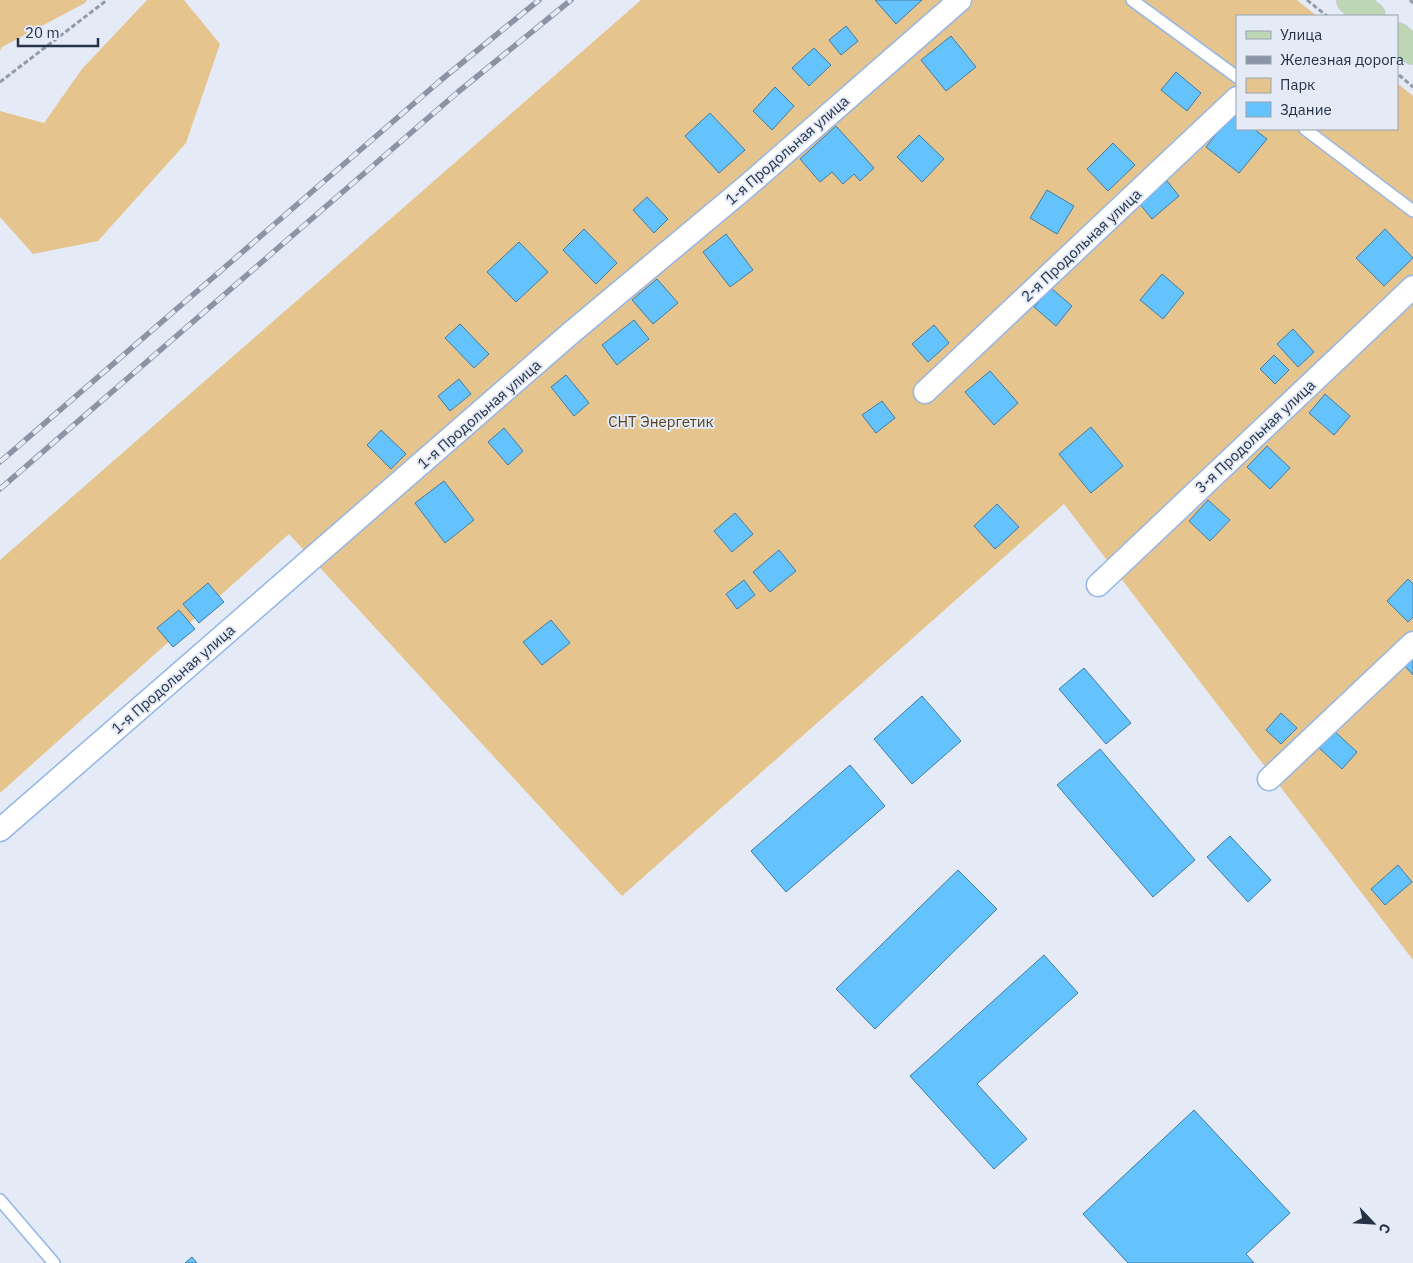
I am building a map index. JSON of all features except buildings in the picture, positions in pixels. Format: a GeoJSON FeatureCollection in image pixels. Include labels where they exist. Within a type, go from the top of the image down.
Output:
{"type":"FeatureCollection","features":[{"type":"Feature","properties":{"kind":"main road"},"geometry":{"type":"LineString","coordinates":[[1351,0],[1370,15]]}},
{"type":"Feature","properties":{"kind":"main road"},"geometry":{"type":"LineString","coordinates":[[1398,38],[1413,50]]}},
{"type":"Feature","properties":{"kind":"street","name":"1-я Продольная улица"},"geometry":{"type":"LineString","coordinates":[[0,830],[572,332],[747,186],[960,0]]}},
{"type":"Feature","properties":{"kind":"street","name":"2-я Продольная улица"},"geometry":{"type":"LineString","coordinates":[[925,392],[1236,99]]}},
{"type":"Feature","properties":{"kind":"street","name":"3-я Продольная улица"},"geometry":{"type":"LineString","coordinates":[[1098,584],[1413,287]]}},
{"type":"Feature","properties":{"kind":"street"},"geometry":{"type":"LineString","coordinates":[[1269,779],[1413,643]]}},
{"type":"Feature","properties":{"kind":"lane"},"geometry":{"type":"LineString","coordinates":[[1132,0],[1236,76]]}},
{"type":"Feature","properties":{"kind":"lane"},"geometry":{"type":"LineString","coordinates":[[1306,130],[1413,211]]}},
{"type":"Feature","properties":{"kind":"lane"},"geometry":{"type":"LineString","coordinates":[[0,1200],[54,1263]]}},
{"type":"Feature","properties":{"kind":"path"},"geometry":{"type":"LineString","coordinates":[[0,82],[107,0]]}},
{"type":"Feature","properties":{"kind":"path"},"geometry":{"type":"LineString","coordinates":[[1307,0],[1326,15]]}},
{"type":"Feature","properties":{"kind":"path"},"geometry":{"type":"LineString","coordinates":[[1410,0],[1413,3]]}},
{"type":"Feature","properties":{"kind":"path"},"geometry":{"type":"LineString","coordinates":[[1398,75],[1413,87]]}},
{"type":"Feature","properties":{"kind":"green space"},"geometry":{"type":"Polygon","coordinates":[[[0,0],[87,0],[85,3],[2,47],[0,51],[0,0]]]}},
{"type":"Feature","properties":{"kind":"green space"},"geometry":{"type":"Polygon","coordinates":[[[147,0],[184,0],[220,44],[186,143],[98,241],[33,254],[0,217],[0,111],[44,123],[82,69],[147,0]]]}},
{"type":"Feature","properties":{"kind":"green space","name":"СНТ Энергетик"},"geometry":{"type":"Polygon","coordinates":[[[641,0],[1297,0],[1316,15],[1236,15],[1236,130],[1398,130],[1398,84],[1413,96],[1413,960],[1064,504],[622,896],[289,534],[0,793],[0,560],[641,0]]]}},
{"type":"Feature","properties":{"kind":"railway"},"geometry":{"type":"LineString","coordinates":[[0,462],[441,80],[539,0]]}},
{"type":"Feature","properties":{"kind":"railway"},"geometry":{"type":"LineString","coordinates":[[0,489],[458,92],[571,0]]}}]}
